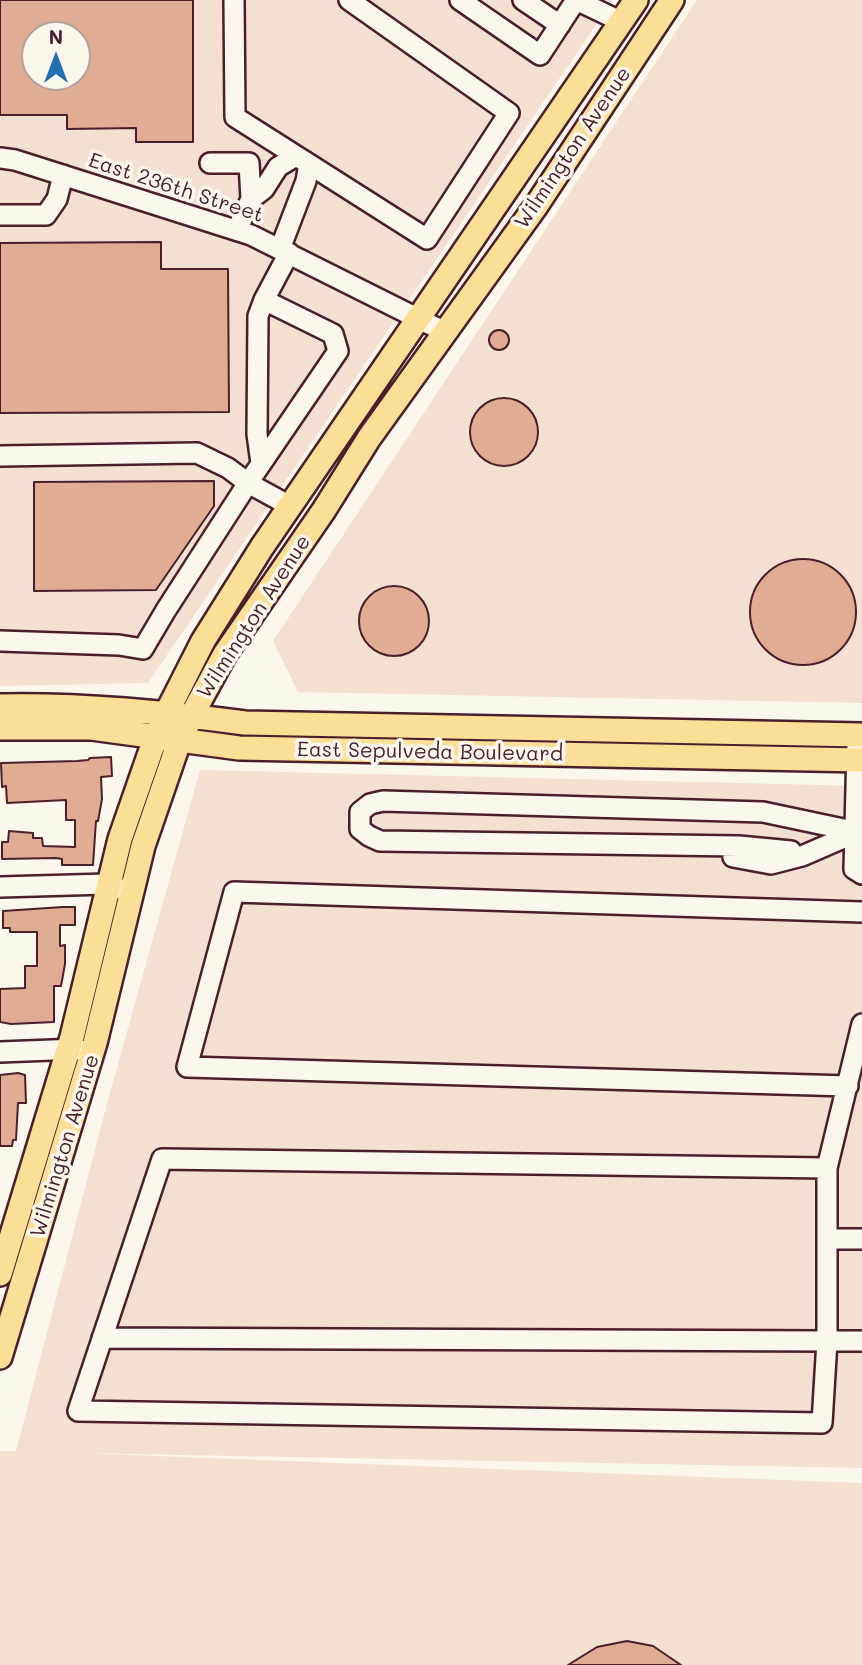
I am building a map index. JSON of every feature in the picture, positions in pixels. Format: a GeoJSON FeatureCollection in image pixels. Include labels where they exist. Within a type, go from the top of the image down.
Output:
{"type":"FeatureCollection","features":[{"type":"Feature","properties":{"kind":"main road","name":"Wilmington Avenue"},"geometry":{"type":"LineString","coordinates":[[0,1274],[9,1215],[68,1050],[120,839],[167,712],[203,641],[236,587],[636,0]]}},
{"type":"Feature","properties":{"kind":"main road","name":"Wilmington Avenue"},"geometry":{"type":"LineString","coordinates":[[0,1356],[91,1055],[143,846],[180,739],[225,654],[324,510],[369,438],[537,206],[672,0]]}},
{"type":"Feature","properties":{"kind":"main road","name":"East Sepulveda Boulevard"},"geometry":{"type":"LineString","coordinates":[[0,706],[85,706],[167,712],[245,723],[859,735]]}},
{"type":"Feature","properties":{"kind":"main road","name":"East Sepulveda Boulevard"},"geometry":{"type":"LineString","coordinates":[[0,729],[91,728],[239,748],[859,760]]}},
{"type":"Feature","properties":{"kind":"street"},"geometry":{"type":"LineString","coordinates":[[234,0],[235,117],[427,239],[509,113],[349,0]]}},
{"type":"Feature","properties":{"kind":"street"},"geometry":{"type":"LineString","coordinates":[[460,0],[540,55],[576,0],[622,22]]}},
{"type":"Feature","properties":{"kind":"street"},"geometry":{"type":"LineString","coordinates":[[523,0],[560,25]]}},
{"type":"Feature","properties":{"kind":"street","name":"East 236th Street"},"geometry":{"type":"LineString","coordinates":[[0,158],[15,160],[237,230],[285,251],[445,332]]}},
{"type":"Feature","properties":{"kind":"street"},"geometry":{"type":"LineString","coordinates":[[251,199],[264,189],[278,167],[302,160]]}},
{"type":"Feature","properties":{"kind":"street"},"geometry":{"type":"LineString","coordinates":[[261,463],[257,434],[258,316],[285,251],[306,181],[302,160]]}},
{"type":"Feature","properties":{"kind":"street"},"geometry":{"type":"LineString","coordinates":[[210,163],[249,163],[251,199],[237,230]]}},
{"type":"Feature","properties":{"kind":"street"},"geometry":{"type":"LineString","coordinates":[[0,215],[46,215],[57,200],[63,175]]}},
{"type":"Feature","properties":{"kind":"street"},"geometry":{"type":"LineString","coordinates":[[0,641],[119,645],[143,649],[261,463],[338,351],[334,334],[264,300]]}},
{"type":"Feature","properties":{"kind":"street"},"geometry":{"type":"LineString","coordinates":[[0,456],[197,453],[228,468],[248,483],[290,506]]}},
{"type":"Feature","properties":{"kind":"street"},"geometry":{"type":"LineString","coordinates":[[859,735],[858,833],[854,869],[862,874]]}},
{"type":"Feature","properties":{"kind":"street"},"geometry":{"type":"LineString","coordinates":[[383,802],[763,812],[858,833],[771,864],[733,857],[719,846],[380,841],[360,829],[360,812],[370,804],[383,802]]}},
{"type":"Feature","properties":{"kind":"street"},"geometry":{"type":"LineString","coordinates":[[0,887],[107,884],[131,893]]}},
{"type":"Feature","properties":{"kind":"street"},"geometry":{"type":"LineString","coordinates":[[848,1086],[187,1067],[234,892],[862,912]]}},
{"type":"Feature","properties":{"kind":"street"},"geometry":{"type":"LineString","coordinates":[[827,1168],[162,1159],[78,1411],[822,1423],[827,1341],[827,1168],[862,1024]]}},
{"type":"Feature","properties":{"kind":"street"},"geometry":{"type":"LineString","coordinates":[[0,1052],[78,1049],[91,1055]]}},
{"type":"Feature","properties":{"kind":"street"},"geometry":{"type":"LineString","coordinates":[[9,1215],[29,1214],[42,1223]]}},
{"type":"Feature","properties":{"kind":"street"},"geometry":{"type":"LineString","coordinates":[[827,1239],[862,1239]]}},
{"type":"Feature","properties":{"kind":"street"},"geometry":{"type":"LineString","coordinates":[[102,1338],[862,1342]]}},
{"type":"Feature","properties":{"kind":"shaded area"},"geometry":{"type":"Polygon","coordinates":[[[0,0],[613,0],[148,683],[0,686],[0,0]]]}},
{"type":"Feature","properties":{"kind":"shaded area"},"geometry":{"type":"Polygon","coordinates":[[[697,0],[862,0],[862,703],[298,692],[273,641],[697,0]]]}},
{"type":"Feature","properties":{"kind":"shaded area"},"geometry":{"type":"Polygon","coordinates":[[[200,770],[862,786],[862,1468],[78,1453],[862,1483],[862,1665],[0,1665],[0,1451],[16,1451],[108,1100],[200,770]]]}},
{"type":"Feature","properties":{"kind":"building"},"geometry":{"type":"Polygon","coordinates":[[[0,0],[193,0],[193,142],[136,142],[136,128],[67,129],[67,115],[0,115],[0,0]]]}},
{"type":"Feature","properties":{"kind":"building"},"geometry":{"type":"Polygon","coordinates":[[[161,242],[161,269],[228,269],[229,412],[0,413],[0,243],[161,242]]]}},
{"type":"Feature","properties":{"kind":"building"},"geometry":{"type":"Polygon","coordinates":[[[495,330],[503,330],[509,340],[503,350],[495,350],[489,344],[489,336],[495,330]]]}},
{"type":"Feature","properties":{"kind":"building"},"geometry":{"type":"Polygon","coordinates":[[[511,398],[532,413],[538,425],[536,445],[528,456],[511,466],[497,466],[480,456],[472,445],[470,425],[480,408],[491,400],[511,398]]]}},
{"type":"Feature","properties":{"kind":"building"},"geometry":{"type":"Polygon","coordinates":[[[214,481],[214,506],[156,590],[34,591],[34,482],[214,481]]]}},
{"type":"Feature","properties":{"kind":"building"},"geometry":{"type":"Polygon","coordinates":[[[803,559],[823,563],[841,574],[852,592],[856,612],[852,632],[841,650],[823,661],[803,665],[783,661],[765,650],[754,632],[750,612],[754,592],[765,574],[783,563],[803,559]]]}},
{"type":"Feature","properties":{"kind":"building"},"geometry":{"type":"Polygon","coordinates":[[[401,586],[414,592],[423,601],[427,607],[427,635],[419,646],[408,654],[387,656],[369,646],[361,635],[359,614],[369,596],[380,588],[401,586]]]}},
{"type":"Feature","properties":{"kind":"building"},"geometry":{"type":"Polygon","coordinates":[[[111,757],[112,776],[101,777],[102,799],[96,821],[93,865],[62,865],[62,859],[56,858],[2,859],[2,842],[8,842],[9,831],[33,833],[33,838],[42,838],[43,846],[75,847],[75,820],[66,820],[66,800],[7,803],[6,786],[2,787],[1,763],[77,761],[111,757]]]}},
{"type":"Feature","properties":{"kind":"building"},"geometry":{"type":"Polygon","coordinates":[[[75,907],[75,925],[60,925],[60,946],[65,945],[65,964],[61,986],[54,986],[54,1022],[0,1022],[0,989],[25,988],[25,966],[37,966],[37,932],[10,932],[10,928],[3,928],[3,911],[75,907]]]}},
{"type":"Feature","properties":{"kind":"building"},"geometry":{"type":"Polygon","coordinates":[[[0,1075],[25,1075],[26,1103],[18,1103],[16,1140],[13,1140],[12,1146],[0,1146],[0,1075]]]}},
{"type":"Feature","properties":{"kind":"building"},"geometry":{"type":"Polygon","coordinates":[[[627,1641],[653,1646],[681,1665],[568,1665],[597,1647],[627,1641]]]}}]}
